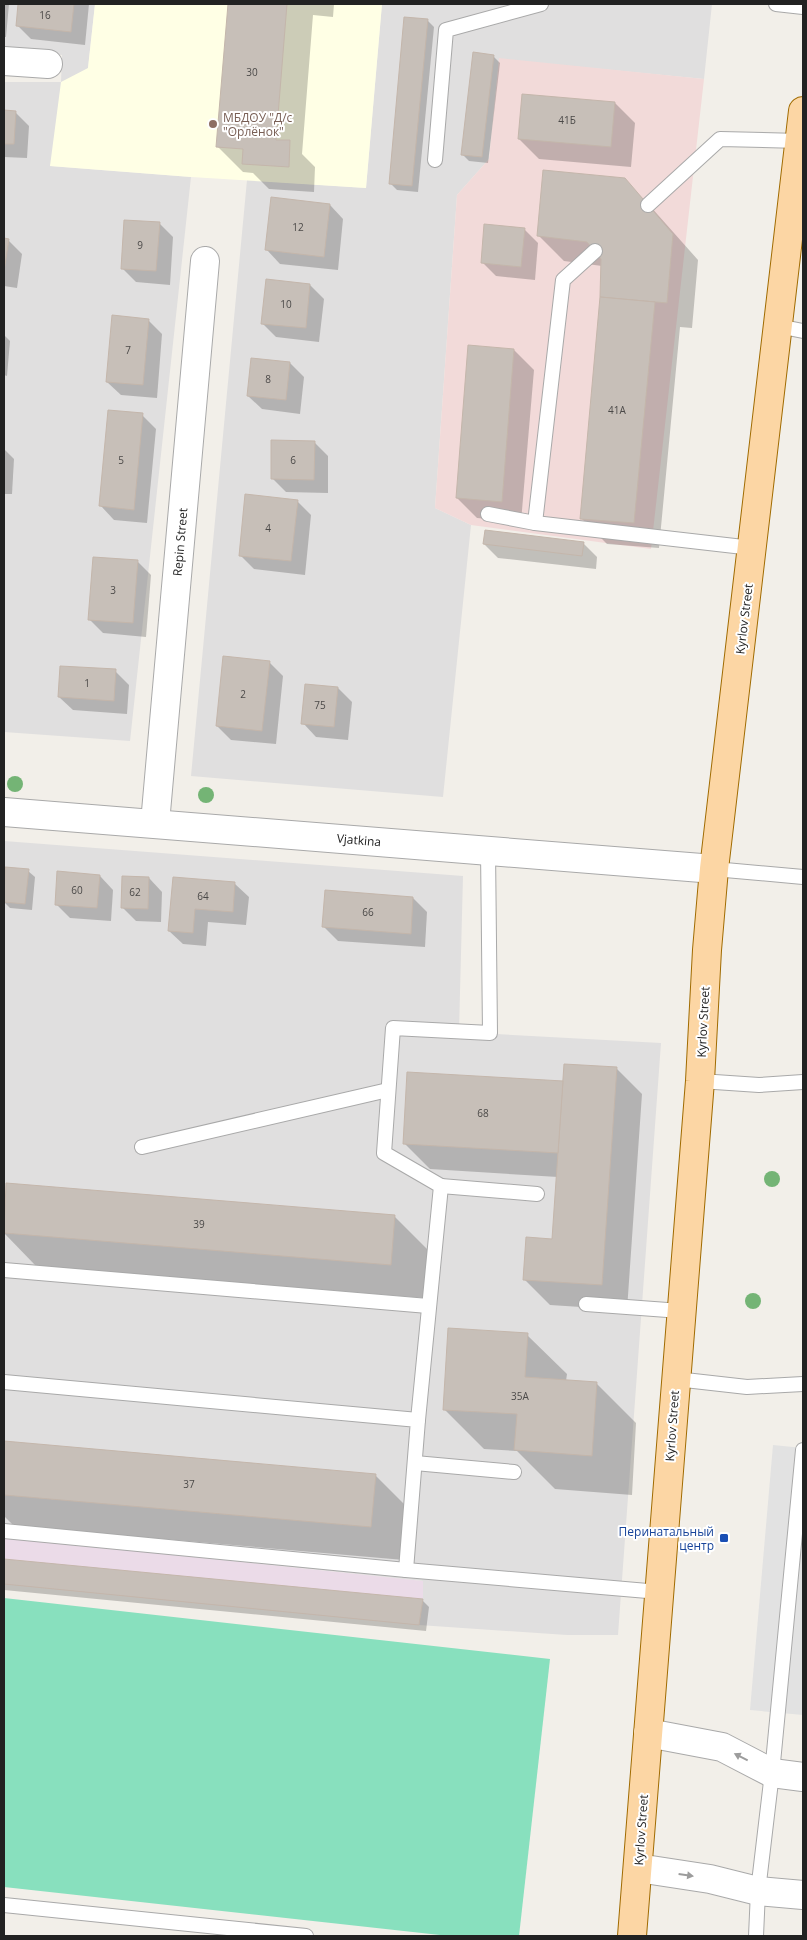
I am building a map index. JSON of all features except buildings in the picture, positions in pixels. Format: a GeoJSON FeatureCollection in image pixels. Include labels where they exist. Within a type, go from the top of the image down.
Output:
{"type":"FeatureCollection","features":[{"type":"Feature","properties":{"kind":"main road","name":"Kyrlov Street"},"geometry":{"type":"LineString","coordinates":[[632,1936],[700,1081],[706,950],[752,548],[791,328],[803,111]]}},
{"type":"Feature","properties":{"kind":"street"},"geometry":{"type":"LineString","coordinates":[[4,60],[48,64]]}},
{"type":"Feature","properties":{"kind":"street","name":"Repin Street"},"geometry":{"type":"LineString","coordinates":[[154,823],[205,261]]}},
{"type":"Feature","properties":{"kind":"street","name":"Vjatkina"},"geometry":{"type":"LineString","coordinates":[[4,812],[714,869]]}},
{"type":"Feature","properties":{"kind":"street"},"geometry":{"type":"LineString","coordinates":[[648,1733],[722,1747],[772,1773],[803,1777]]}},
{"type":"Feature","properties":{"kind":"street"},"geometry":{"type":"LineString","coordinates":[[638,1868],[710,1879],[758,1891],[803,1895]]}},
{"type":"Feature","properties":{"kind":"lane"},"geometry":{"type":"LineString","coordinates":[[435,160],[446,30],[541,4]]}},
{"type":"Feature","properties":{"kind":"lane"},"geometry":{"type":"LineString","coordinates":[[776,4],[803,7]]}},
{"type":"Feature","properties":{"kind":"lane"},"geometry":{"type":"LineString","coordinates":[[648,205],[720,139],[800,141]]}},
{"type":"Feature","properties":{"kind":"lane"},"geometry":{"type":"LineString","coordinates":[[535,523],[563,280],[595,251]]}},
{"type":"Feature","properties":{"kind":"lane"},"geometry":{"type":"LineString","coordinates":[[488,514],[535,523],[752,548]]}},
{"type":"Feature","properties":{"kind":"lane"},"geometry":{"type":"LineString","coordinates":[[488,850],[490,1033],[393,1028],[384,1154],[441,1186],[537,1194]]}},
{"type":"Feature","properties":{"kind":"lane"},"geometry":{"type":"LineString","coordinates":[[714,869],[803,877]]}},
{"type":"Feature","properties":{"kind":"lane"},"geometry":{"type":"LineString","coordinates":[[700,1081],[759,1085],[803,1082]]}},
{"type":"Feature","properties":{"kind":"lane"},"geometry":{"type":"LineString","coordinates":[[142,1147],[388,1090]]}},
{"type":"Feature","properties":{"kind":"lane"},"geometry":{"type":"LineString","coordinates":[[406,1570],[428,1306],[441,1186]]}},
{"type":"Feature","properties":{"kind":"lane"},"geometry":{"type":"LineString","coordinates":[[4,1270],[428,1306]]}},
{"type":"Feature","properties":{"kind":"lane"},"geometry":{"type":"LineString","coordinates":[[586,1304],[681,1311]]}},
{"type":"Feature","properties":{"kind":"lane"},"geometry":{"type":"LineString","coordinates":[[676,1379],[747,1387],[803,1384]]}},
{"type":"Feature","properties":{"kind":"lane"},"geometry":{"type":"LineString","coordinates":[[4,1382],[418,1420]]}},
{"type":"Feature","properties":{"kind":"lane"},"geometry":{"type":"LineString","coordinates":[[756,1936],[758,1891],[772,1773],[803,1450]]}},
{"type":"Feature","properties":{"kind":"lane"},"geometry":{"type":"LineString","coordinates":[[415,1463],[514,1472]]}},
{"type":"Feature","properties":{"kind":"lane"},"geometry":{"type":"LineString","coordinates":[[4,1531],[406,1570],[659,1592]]}},
{"type":"Feature","properties":{"kind":"lane"},"geometry":{"type":"LineString","coordinates":[[4,1905],[306,1936]]}},
{"type":"Feature","properties":{"kind":"shaded area"},"geometry":{"type":"Polygon","coordinates":[[[4,4],[95,4],[88,68],[50,166],[191,177],[130,741],[4,732],[4,82],[61,82],[62,55],[4,50],[4,4]]]}},
{"type":"Feature","properties":{"kind":"shaded area","name":"МБДОУ \"Д/с \"Орлёнок\""},"geometry":{"type":"Polygon","coordinates":[[[95,4],[382,4],[366,188],[50,166],[61,82],[88,68],[95,4]]]}},
{"type":"Feature","properties":{"kind":"shaded area"},"geometry":{"type":"Polygon","coordinates":[[[382,4],[712,4],[704,79],[499,59],[489,159],[457,195],[435,508],[471,525],[443,797],[191,776],[247,180],[366,188],[382,4]]]}},
{"type":"Feature","properties":{"kind":"shaded area"},"geometry":{"type":"Polygon","coordinates":[[[499,58],[704,79],[651,549],[471,525],[435,508],[457,195],[489,159],[499,58]]]}},
{"type":"Feature","properties":{"kind":"shaded area"},"geometry":{"type":"Polygon","coordinates":[[[4,841],[463,876],[459,1032],[661,1043],[618,1635],[567,1635],[419,1625],[423,1599],[423,1581],[4,1537],[4,841]]]}},
{"type":"Feature","properties":{"kind":"shaded area"},"geometry":{"type":"Polygon","coordinates":[[[773,1445],[803,1448],[803,1715],[750,1710],[773,1445]]]}},
{"type":"Feature","properties":{"kind":"shaded area"},"geometry":{"type":"Polygon","coordinates":[[[4,1537],[423,1581],[423,1599],[419,1625],[4,1584],[4,1537]]]}},
{"type":"Feature","properties":{"kind":"green space"},"geometry":{"type":"Polygon","coordinates":[[[4,1598],[550,1659],[519,1936],[449,1936],[4,1887],[4,1598]]]}},
{"type":"Feature","properties":{"kind":"place","name":"МБДОУ \"Д/с \"Орлёнок\""},"geometry":{"type":"Point","coordinates":[213,124]}},
{"type":"Feature","properties":{"kind":"place","name":"Перинатальный центр"},"geometry":{"type":"Point","coordinates":[724,1538]}}]}
